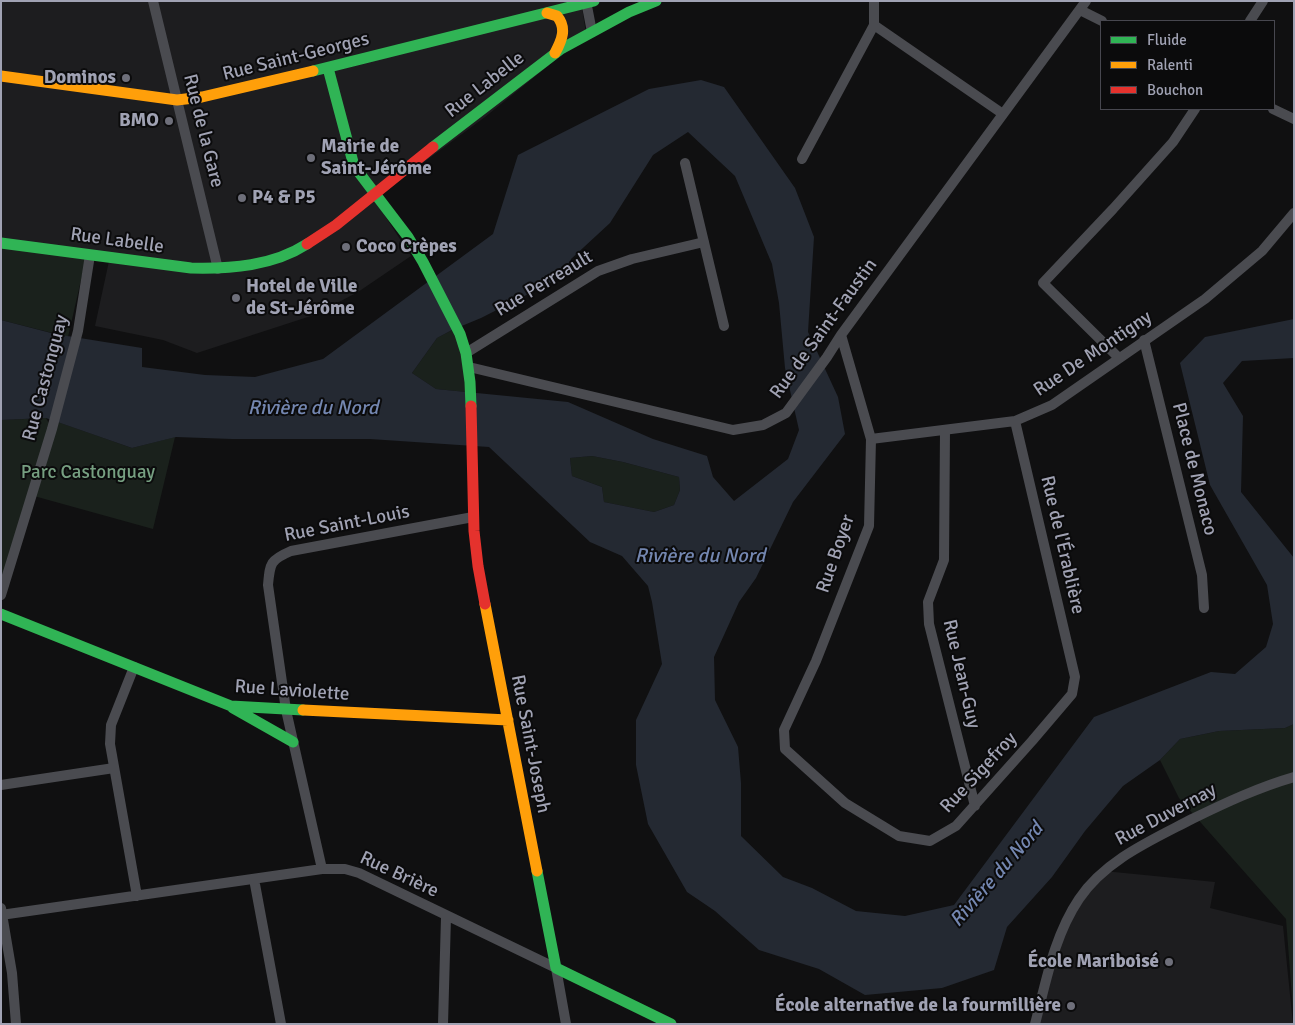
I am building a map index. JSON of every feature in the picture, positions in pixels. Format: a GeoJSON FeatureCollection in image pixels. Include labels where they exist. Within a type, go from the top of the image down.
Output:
{"type":"FeatureCollection","features":[{"type":"Feature","properties":{"kind":"street","name":"Rue de la Gare"},"geometry":{"type":"LineString","coordinates":[[153,1],[218,269]]}},
{"type":"Feature","properties":{"kind":"street","name":"Rue Labelle"},"geometry":{"type":"LineString","coordinates":[[1,243],[173,266],[218,269],[262,263],[296,250],[336,225],[556,53],[629,12],[656,1]]}},
{"type":"Feature","properties":{"kind":"street"},"geometry":{"type":"LineString","coordinates":[[802,159],[874,25],[874,1]]}},
{"type":"Feature","properties":{"kind":"street"},"geometry":{"type":"LineString","coordinates":[[1251,20],[1262,1]]}},
{"type":"Feature","properties":{"kind":"street","name":"Rue Saint-Georges"},"geometry":{"type":"LineString","coordinates":[[1,76],[177,100],[202,97],[328,68],[589,2]]}},
{"type":"Feature","properties":{"kind":"street"},"geometry":{"type":"LineString","coordinates":[[589,2],[592,32]]}},
{"type":"Feature","properties":{"kind":"street"},"geometry":{"type":"LineString","coordinates":[[1083,6],[1101,20]]}},
{"type":"Feature","properties":{"kind":"street","name":"Rue de Saint-Faustin"},"geometry":{"type":"LineString","coordinates":[[469,367],[732,430],[763,426],[786,413],[841,335],[1083,6]]}},
{"type":"Feature","properties":{"kind":"street"},"geometry":{"type":"LineString","coordinates":[[547,12],[561,19],[564,26],[563,38],[556,53]]}},
{"type":"Feature","properties":{"kind":"street"},"geometry":{"type":"LineString","coordinates":[[874,25],[1003,114]]}},
{"type":"Feature","properties":{"kind":"street"},"geometry":{"type":"LineString","coordinates":[[328,68],[354,166],[408,237],[425,265],[460,334],[469,367]]}},
{"type":"Feature","properties":{"kind":"street"},"geometry":{"type":"LineString","coordinates":[[1119,358],[1043,283],[1113,209],[1166,149],[1194,110]]}},
{"type":"Feature","properties":{"kind":"street"},"geometry":{"type":"LineString","coordinates":[[1275,110],[1294,119]]}},
{"type":"Feature","properties":{"kind":"street"},"geometry":{"type":"LineString","coordinates":[[685,163],[724,326]]}},
{"type":"Feature","properties":{"kind":"street","name":"Rue De Montigny"},"geometry":{"type":"LineString","coordinates":[[871,439],[1015,422],[1052,405],[1205,299],[1262,251],[1294,213]]}},
{"type":"Feature","properties":{"kind":"street","name":"Rue Perreault"},"geometry":{"type":"LineString","coordinates":[[466,353],[598,271],[632,259],[704,242]]}},
{"type":"Feature","properties":{"kind":"street","name":"Rue Castonguay"},"geometry":{"type":"LineString","coordinates":[[1,595],[52,429],[78,331],[90,255]]}},
{"type":"Feature","properties":{"kind":"street","name":"Rue Boyer"},"geometry":{"type":"LineString","coordinates":[[785,749],[784,730],[816,661],[869,526],[871,439],[841,335]]}},
{"type":"Feature","properties":{"kind":"street","name":"Place de Monaco"},"geometry":{"type":"LineString","coordinates":[[1144,340],[1202,575],[1204,608]]}},
{"type":"Feature","properties":{"kind":"street","name":"Rue Saint-Joseph"},"geometry":{"type":"LineString","coordinates":[[469,367],[474,517],[478,566],[566,1024]]}},
{"type":"Feature","properties":{"kind":"street","name":"Rue de l'Érablière"},"geometry":{"type":"LineString","coordinates":[[1015,422],[1075,677]]}},
{"type":"Feature","properties":{"kind":"street","name":"Rue Jean-Guy"},"geometry":{"type":"LineString","coordinates":[[945,431],[944,560],[928,602],[929,624],[975,806]]}},
{"type":"Feature","properties":{"kind":"street","name":"Rue Saint-Louis"},"geometry":{"type":"LineString","coordinates":[[322,869],[286,710],[268,585],[269,568],[276,557],[291,551],[474,517]]}},
{"type":"Feature","properties":{"kind":"street","name":"Rue Laviolette"},"geometry":{"type":"LineString","coordinates":[[1,614],[231,706],[508,720]]}},
{"type":"Feature","properties":{"kind":"street"},"geometry":{"type":"LineString","coordinates":[[134,667],[111,725],[110,744],[138,896]]}},
{"type":"Feature","properties":{"kind":"street","name":"Rue Sigefroy"},"geometry":{"type":"LineString","coordinates":[[785,749],[844,803],[899,836],[930,841],[956,826],[975,806],[1072,694],[1075,677]]}},
{"type":"Feature","properties":{"kind":"street"},"geometry":{"type":"LineString","coordinates":[[231,706],[293,742]]}},
{"type":"Feature","properties":{"kind":"street"},"geometry":{"type":"LineString","coordinates":[[1,785],[114,768]]}},
{"type":"Feature","properties":{"kind":"street","name":"Rue Duvernay"},"geometry":{"type":"LineString","coordinates":[[1035,1024],[1059,936],[1079,898],[1104,871],[1140,845],[1198,816],[1232,800],[1294,776]]}},
{"type":"Feature","properties":{"kind":"street","name":"Rue Brière"},"geometry":{"type":"LineString","coordinates":[[2,913],[138,896],[322,869],[345,869],[359,874],[668,1023]]}},
{"type":"Feature","properties":{"kind":"street"},"geometry":{"type":"LineString","coordinates":[[254,879],[281,1024]]}},
{"type":"Feature","properties":{"kind":"street"},"geometry":{"type":"LineString","coordinates":[[2,913],[12,973],[16,1024]]}},
{"type":"Feature","properties":{"kind":"street"},"geometry":{"type":"LineString","coordinates":[[444,1024],[446,916]]}},
{"type":"Feature","properties":{"kind":"shaded area"},"geometry":{"type":"Polygon","coordinates":[[[1,1],[581,1],[587,40],[564,53],[485,117],[374,199],[411,256],[358,292],[314,315],[197,353],[163,340],[95,326],[109,261],[1,247],[1,1]]]}},
{"type":"Feature","properties":{"kind":"shaded area","name":"École Mariboisé"},"geometry":{"type":"Polygon","coordinates":[[[1104,871],[1215,882],[1210,908],[1283,926],[1293,1024],[1035,1024],[1059,936],[1104,871]]]}},
{"type":"Feature","properties":{"kind":"green space"},"geometry":{"type":"Polygon","coordinates":[[[1,247],[86,258],[68,337],[1,320],[1,247]]]}},
{"type":"Feature","properties":{"kind":"green space"},"geometry":{"type":"Polygon","coordinates":[[[452,330],[466,353],[466,392],[436,389],[412,373],[437,338],[452,330]]]}},
{"type":"Feature","properties":{"kind":"green space"},"geometry":{"type":"Polygon","coordinates":[[[46,418],[52,429],[1,595],[1,420],[46,418]]]}},
{"type":"Feature","properties":{"kind":"green space","name":"Parc Castonguay"},"geometry":{"type":"Polygon","coordinates":[[[58,422],[132,448],[175,437],[153,529],[34,496],[58,422]]]}},
{"type":"Feature","properties":{"kind":"green space"},"geometry":{"type":"Polygon","coordinates":[[[592,456],[679,477],[680,490],[674,505],[654,512],[604,502],[602,487],[572,476],[570,458],[592,456]]]}},
{"type":"Feature","properties":{"kind":"green space"},"geometry":{"type":"Polygon","coordinates":[[[1294,724],[1294,1024],[1286,919],[1179,798],[1160,760],[1180,739],[1219,731],[1285,728],[1294,724]]]}},
{"type":"Feature","properties":{"kind":"water","name":"Rivière du Nord"},"geometry":{"type":"Polygon","coordinates":[[[701,80],[724,87],[795,188],[814,237],[808,332],[838,397],[845,434],[793,502],[756,578],[739,602],[714,657],[715,700],[738,747],[741,783],[741,836],[783,877],[812,888],[856,911],[905,916],[954,905],[1094,717],[1211,672],[1235,674],[1266,647],[1273,624],[1267,585],[1210,485],[1180,363],[1205,337],[1294,319],[1294,358],[1242,361],[1223,383],[1243,416],[1241,492],[1294,558],[1294,724],[1285,728],[1219,731],[1180,739],[1160,760],[1123,786],[1085,831],[1052,877],[1007,927],[994,970],[942,988],[865,995],[819,969],[759,950],[715,911],[687,892],[648,824],[636,765],[636,720],[662,664],[648,586],[622,556],[590,542],[489,447],[370,439],[176,437],[132,448],[46,418],[1,420],[1,320],[55,334],[142,348],[142,367],[205,375],[255,377],[323,359],[493,234],[518,155],[649,89],[701,80]],[[688,132],[653,155],[610,223],[571,259],[568,271],[554,281],[437,338],[412,373],[436,389],[568,402],[653,439],[707,456],[713,477],[734,501],[788,459],[799,430],[785,368],[779,303],[772,264],[735,176],[688,132]],[[592,456],[570,458],[572,476],[602,487],[604,502],[654,512],[674,505],[680,490],[679,477],[592,456]]]}},
{"type":"Feature","properties":{"kind":"traffic: fast"},"geometry":{"type":"LineString","coordinates":[[313,71],[594,1]]}},
{"type":"Feature","properties":{"kind":"traffic: fast"},"geometry":{"type":"LineString","coordinates":[[433,147],[561,49],[629,12],[656,1]]}},
{"type":"Feature","properties":{"kind":"traffic: fast"},"geometry":{"type":"LineString","coordinates":[[328,68],[354,166],[408,237],[460,334],[466,353],[471,406]]}},
{"type":"Feature","properties":{"kind":"traffic: fast"},"geometry":{"type":"LineString","coordinates":[[1,243],[191,268],[236,267],[266,262],[307,244]]}},
{"type":"Feature","properties":{"kind":"traffic: fast"},"geometry":{"type":"LineString","coordinates":[[1,614],[231,706],[303,710]]}},
{"type":"Feature","properties":{"kind":"traffic: fast"},"geometry":{"type":"LineString","coordinates":[[233,708],[293,742]]}},
{"type":"Feature","properties":{"kind":"traffic: fast"},"geometry":{"type":"LineString","coordinates":[[537,871],[556,968],[671,1024]]}},
{"type":"Feature","properties":{"kind":"traffic: slow"},"geometry":{"type":"LineString","coordinates":[[547,13],[557,16],[562,25],[561,39],[555,53]]}},
{"type":"Feature","properties":{"kind":"traffic: slow"},"geometry":{"type":"LineString","coordinates":[[1,76],[177,100],[202,97],[313,71]]}},
{"type":"Feature","properties":{"kind":"traffic: slow"},"geometry":{"type":"LineString","coordinates":[[485,604],[537,871]]}},
{"type":"Feature","properties":{"kind":"traffic: slow"},"geometry":{"type":"LineString","coordinates":[[303,710],[508,720]]}},
{"type":"Feature","properties":{"kind":"traffic: jam"},"geometry":{"type":"LineString","coordinates":[[307,244],[336,225],[433,147]]}},
{"type":"Feature","properties":{"kind":"traffic: jam"},"geometry":{"type":"LineString","coordinates":[[471,406],[474,531],[485,604]]}},
{"type":"Feature","properties":{"kind":"place","name":"Dominos"},"geometry":{"type":"Point","coordinates":[126,78]}},
{"type":"Feature","properties":{"kind":"place","name":"BMO"},"geometry":{"type":"Point","coordinates":[169,121]}},
{"type":"Feature","properties":{"kind":"place","name":"Mairie de Saint-Jérôme"},"geometry":{"type":"Point","coordinates":[311,158]}},
{"type":"Feature","properties":{"kind":"place","name":"P4 & P5"},"geometry":{"type":"Point","coordinates":[242,198]}},
{"type":"Feature","properties":{"kind":"place","name":"Coco Crèpes"},"geometry":{"type":"Point","coordinates":[346,247]}},
{"type":"Feature","properties":{"kind":"place","name":"Hotel de Ville de St-Jérôme"},"geometry":{"type":"Point","coordinates":[236,298]}},
{"type":"Feature","properties":{"kind":"place","name":"École Mariboisé"},"geometry":{"type":"Point","coordinates":[1169,962]}},
{"type":"Feature","properties":{"kind":"place","name":"École alternative de la fourmillière"},"geometry":{"type":"Point","coordinates":[1071,1006]}}]}
